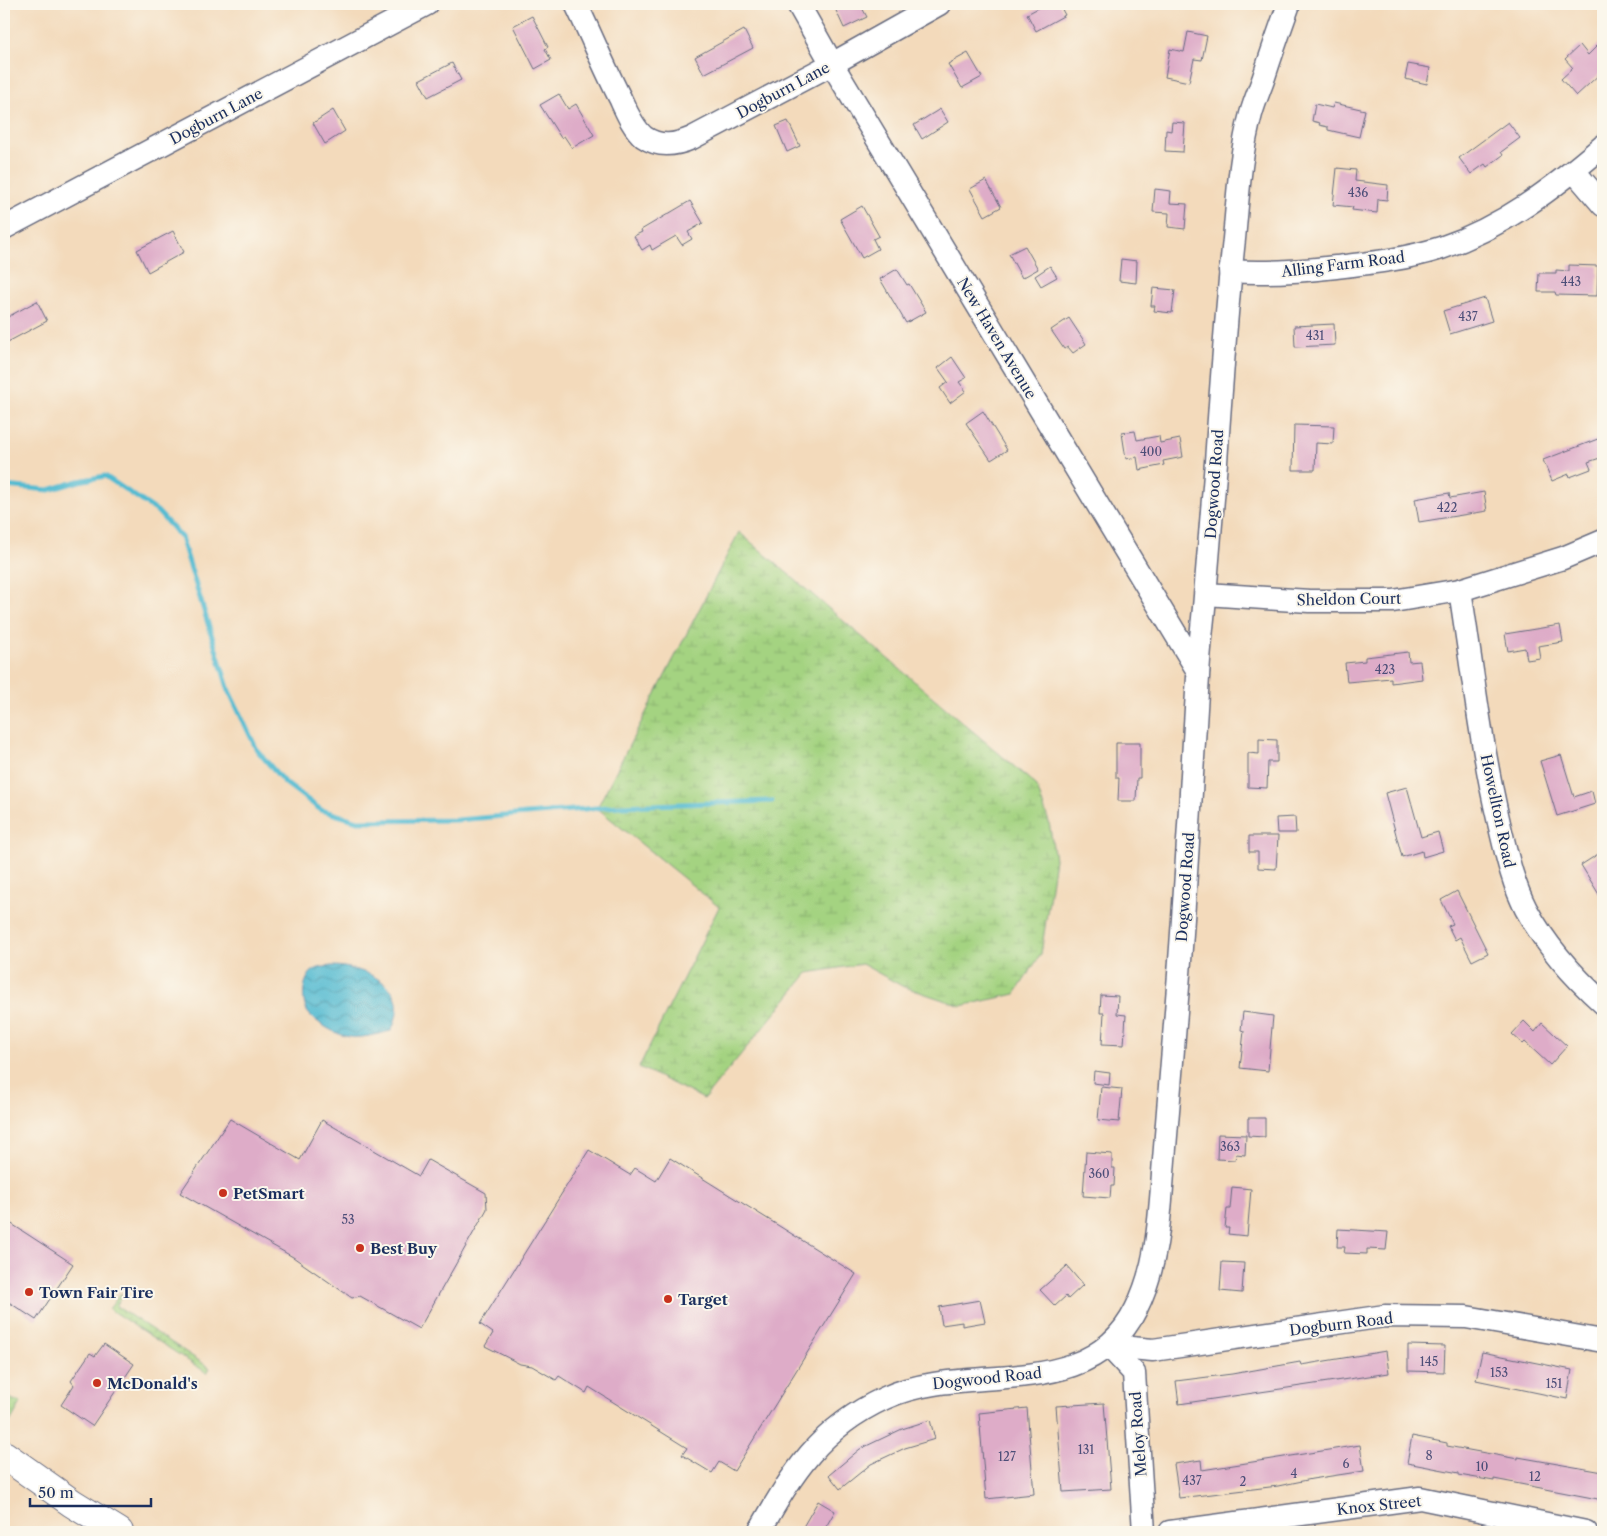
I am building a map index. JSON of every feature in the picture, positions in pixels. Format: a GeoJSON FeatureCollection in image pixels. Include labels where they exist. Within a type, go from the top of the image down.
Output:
{"type":"FeatureCollection","features":[{"type":"Feature","properties":{"kind":"main road"},"geometry":{"type":"LineString","coordinates":[[4,1455],[72,1503],[119,1532]]}},
{"type":"Feature","properties":{"kind":"street","name":"Dogburn Lane"},"geometry":{"type":"LineString","coordinates":[[4,228],[427,4]]}},
{"type":"Feature","properties":{"kind":"street","name":"Dogburn Lane"},"geometry":{"type":"LineString","coordinates":[[576,4],[606,71],[630,118],[643,136],[664,145],[683,142],[832,64],[939,4]]}},
{"type":"Feature","properties":{"kind":"street","name":"New Haven Avenue"},"geometry":{"type":"LineString","coordinates":[[798,4],[832,64],[1198,671]]}},
{"type":"Feature","properties":{"kind":"street","name":"Dogwood Road"},"geometry":{"type":"LineString","coordinates":[[759,1532],[788,1481],[820,1443],[860,1411],[886,1397],[912,1388],[939,1382],[1017,1377],[1060,1369],[1081,1362],[1109,1346],[1126,1328],[1140,1301],[1152,1265],[1160,1203],[1184,922],[1198,671],[1206,594],[1230,271],[1239,182],[1251,115],[1289,4]]}},
{"type":"Feature","properties":{"kind":"street","name":"Alling Farm Road"},"geometry":{"type":"LineString","coordinates":[[1230,271],[1251,273],[1321,268],[1408,257],[1440,248],[1470,237],[1555,187],[1603,146]]}},
{"type":"Feature","properties":{"kind":"street"},"geometry":{"type":"LineString","coordinates":[[1574,171],[1603,205]]}},
{"type":"Feature","properties":{"kind":"street","name":"Sheldon Court"},"geometry":{"type":"LineString","coordinates":[[1206,594],[1309,601],[1393,601],[1460,590],[1563,558],[1603,541]]}},
{"type":"Feature","properties":{"kind":"street","name":"Howellton Road"},"geometry":{"type":"LineString","coordinates":[[1460,590],[1492,792],[1514,882],[1526,910],[1544,937],[1564,963],[1603,1003]]}},
{"type":"Feature","properties":{"kind":"street","name":"Dogburn Road"},"geometry":{"type":"LineString","coordinates":[[1109,1346],[1153,1350],[1385,1316],[1466,1318],[1603,1341]]}},
{"type":"Feature","properties":{"kind":"street","name":"Meloy Road"},"geometry":{"type":"LineString","coordinates":[[1109,1346],[1134,1373],[1144,1532]]}},
{"type":"Feature","properties":{"kind":"street","name":"Knox Street"},"geometry":{"type":"LineString","coordinates":[[1170,1532],[1420,1498],[1586,1532]]}},
{"type":"Feature","properties":{"kind":"green space"},"geometry":{"type":"Polygon","coordinates":[[[739,532],[1036,785],[1049,822],[1055,859],[1041,954],[1015,994],[961,1006],[902,986],[862,964],[808,973],[704,1099],[639,1067],[719,907],[597,808],[739,532]]]}},
{"type":"Feature","properties":{"kind":"green space"},"geometry":{"type":"Polygon","coordinates":[[[121,1293],[122,1296],[116,1306],[210,1368],[207,1373],[109,1309],[121,1293]]]}},
{"type":"Feature","properties":{"kind":"green space"},"geometry":{"type":"Polygon","coordinates":[[[4,1392],[9,1395],[9,1398],[21,1403],[10,1422],[4,1425],[4,1392]]]}},
{"type":"Feature","properties":{"kind":"water"},"geometry":{"type":"Polygon","coordinates":[[[331,966],[363,972],[382,981],[388,987],[396,999],[397,1006],[395,1022],[391,1031],[362,1037],[345,1036],[316,1021],[309,1014],[304,1003],[305,983],[311,972],[321,967],[331,966]]]}},
{"type":"Feature","properties":{"kind":"building"},"geometry":{"type":"Polygon","coordinates":[[[833,4],[860,4],[867,17],[844,28],[833,4]]]}},
{"type":"Feature","properties":{"kind":"building"},"geometry":{"type":"Polygon","coordinates":[[[1046,4],[1059,4],[1065,15],[1036,31],[1027,14],[1046,4]]]}},
{"type":"Feature","properties":{"kind":"building"},"geometry":{"type":"Polygon","coordinates":[[[532,16],[548,47],[545,49],[551,60],[535,69],[513,26],[532,16]]]}},
{"type":"Feature","properties":{"kind":"building"},"geometry":{"type":"Polygon","coordinates":[[[744,30],[753,48],[704,74],[695,57],[744,30]]]}},
{"type":"Feature","properties":{"kind":"building"},"geometry":{"type":"Polygon","coordinates":[[[1188,32],[1207,36],[1202,60],[1194,59],[1189,82],[1165,77],[1170,49],[1184,52],[1188,32]]]}},
{"type":"Feature","properties":{"kind":"building"},"geometry":{"type":"Polygon","coordinates":[[[1603,40],[1603,71],[1576,96],[1561,79],[1573,68],[1565,59],[1580,45],[1588,55],[1603,40]]]}},
{"type":"Feature","properties":{"kind":"building"},"geometry":{"type":"Polygon","coordinates":[[[968,53],[982,77],[962,88],[948,64],[968,53]]]}},
{"type":"Feature","properties":{"kind":"building"},"geometry":{"type":"Polygon","coordinates":[[[452,63],[461,80],[428,97],[419,80],[452,63]]]}},
{"type":"Feature","properties":{"kind":"building"},"geometry":{"type":"Polygon","coordinates":[[[1408,64],[1430,68],[1427,84],[1405,79],[1408,64]]]}},
{"type":"Feature","properties":{"kind":"building"},"geometry":{"type":"Polygon","coordinates":[[[559,94],[568,109],[576,104],[594,135],[572,148],[564,136],[561,138],[540,105],[559,94]]]}},
{"type":"Feature","properties":{"kind":"building"},"geometry":{"type":"Polygon","coordinates":[[[1334,103],[1365,110],[1359,137],[1328,130],[1328,127],[1312,121],[1315,104],[1332,108],[1334,103]]]}},
{"type":"Feature","properties":{"kind":"building"},"geometry":{"type":"Polygon","coordinates":[[[940,109],[948,122],[922,139],[914,125],[940,109]]]}},
{"type":"Feature","properties":{"kind":"building"},"geometry":{"type":"Polygon","coordinates":[[[333,110],[345,131],[325,144],[313,123],[333,110]]]}},
{"type":"Feature","properties":{"kind":"building"},"geometry":{"type":"Polygon","coordinates":[[[788,121],[800,146],[787,152],[776,126],[788,121]]]}},
{"type":"Feature","properties":{"kind":"building"},"geometry":{"type":"Polygon","coordinates":[[[1172,122],[1185,123],[1183,152],[1165,151],[1166,130],[1171,131],[1172,122]]]}},
{"type":"Feature","properties":{"kind":"building"},"geometry":{"type":"Polygon","coordinates":[[[1508,122],[1520,138],[1501,152],[1503,155],[1487,167],[1485,164],[1471,174],[1459,158],[1508,122]]]}},
{"type":"Feature","properties":{"kind":"building"},"geometry":{"type":"Polygon","coordinates":[[[1337,168],[1356,170],[1355,181],[1388,185],[1387,200],[1378,199],[1377,213],[1352,210],[1353,207],[1333,205],[1337,168]]]}},
{"type":"Feature","properties":{"kind":"building"},"geometry":{"type":"Polygon","coordinates":[[[986,180],[1001,207],[985,216],[970,189],[986,180]]]}},
{"type":"Feature","properties":{"kind":"building"},"geometry":{"type":"Polygon","coordinates":[[[1155,189],[1171,191],[1170,203],[1187,204],[1185,229],[1168,227],[1169,213],[1153,212],[1155,189]]]}},
{"type":"Feature","properties":{"kind":"building"},"geometry":{"type":"Polygon","coordinates":[[[690,201],[703,223],[688,232],[692,239],[682,245],[676,236],[652,250],[650,245],[642,250],[634,236],[690,201]]]}},
{"type":"Feature","properties":{"kind":"building"},"geometry":{"type":"Polygon","coordinates":[[[862,206],[879,236],[873,239],[878,249],[862,258],[840,219],[862,206]]]}},
{"type":"Feature","properties":{"kind":"building"},"geometry":{"type":"Polygon","coordinates":[[[173,231],[184,252],[148,272],[137,250],[173,231]]]}},
{"type":"Feature","properties":{"kind":"building"},"geometry":{"type":"Polygon","coordinates":[[[1025,246],[1038,269],[1022,278],[1009,254],[1025,246]]]}},
{"type":"Feature","properties":{"kind":"building"},"geometry":{"type":"Polygon","coordinates":[[[1121,259],[1137,261],[1136,283],[1119,281],[1121,259]]]}},
{"type":"Feature","properties":{"kind":"building"},"geometry":{"type":"Polygon","coordinates":[[[1569,265],[1598,266],[1597,296],[1556,295],[1555,292],[1538,292],[1539,273],[1556,273],[1556,270],[1569,271],[1569,265]]]}},
{"type":"Feature","properties":{"kind":"building"},"geometry":{"type":"Polygon","coordinates":[[[1050,266],[1057,277],[1041,286],[1035,276],[1050,266]]]}},
{"type":"Feature","properties":{"kind":"building"},"geometry":{"type":"Polygon","coordinates":[[[897,269],[907,285],[909,284],[926,312],[906,323],[880,279],[897,269]]]}},
{"type":"Feature","properties":{"kind":"building"},"geometry":{"type":"Polygon","coordinates":[[[1153,288],[1175,290],[1172,313],[1154,311],[1155,306],[1151,306],[1153,288]]]}},
{"type":"Feature","properties":{"kind":"building"},"geometry":{"type":"Polygon","coordinates":[[[1485,298],[1492,321],[1450,334],[1443,311],[1485,298]]]}},
{"type":"Feature","properties":{"kind":"building"},"geometry":{"type":"Polygon","coordinates":[[[37,301],[47,321],[4,344],[4,319],[37,301]]]}},
{"type":"Feature","properties":{"kind":"building"},"geometry":{"type":"Polygon","coordinates":[[[1069,318],[1086,344],[1073,353],[1068,347],[1064,349],[1051,330],[1069,318]]]}},
{"type":"Feature","properties":{"kind":"building"},"geometry":{"type":"Polygon","coordinates":[[[1334,324],[1335,345],[1295,347],[1294,326],[1334,324]]]}},
{"type":"Feature","properties":{"kind":"building"},"geometry":{"type":"Polygon","coordinates":[[[952,357],[966,378],[959,382],[966,391],[950,403],[940,388],[948,382],[938,368],[952,357]]]}},
{"type":"Feature","properties":{"kind":"building"},"geometry":{"type":"Polygon","coordinates":[[[983,411],[1007,450],[991,460],[966,423],[983,411]]]}},
{"type":"Feature","properties":{"kind":"building"},"geometry":{"type":"Polygon","coordinates":[[[1294,425],[1334,426],[1333,444],[1316,443],[1315,470],[1293,470],[1294,425]]]}},
{"type":"Feature","properties":{"kind":"building"},"geometry":{"type":"Polygon","coordinates":[[[1135,431],[1137,440],[1159,436],[1160,443],[1180,439],[1183,457],[1163,461],[1164,465],[1139,470],[1137,457],[1126,459],[1122,433],[1135,431]]]}},
{"type":"Feature","properties":{"kind":"building"},"geometry":{"type":"Polygon","coordinates":[[[1603,437],[1603,457],[1588,462],[1591,469],[1570,477],[1569,474],[1552,481],[1543,460],[1603,437]]]}},
{"type":"Feature","properties":{"kind":"building"},"geometry":{"type":"Polygon","coordinates":[[[1484,492],[1487,511],[1419,522],[1415,499],[1449,493],[1450,498],[1484,492]]]}},
{"type":"Feature","properties":{"kind":"building"},"geometry":{"type":"Polygon","coordinates":[[[1560,625],[1563,642],[1538,646],[1540,658],[1527,660],[1525,648],[1508,651],[1505,634],[1560,625]]]}},
{"type":"Feature","properties":{"kind":"building"},"geometry":{"type":"Polygon","coordinates":[[[1408,652],[1409,662],[1420,661],[1422,679],[1391,683],[1391,678],[1347,682],[1345,663],[1365,661],[1365,657],[1408,652]]]}},
{"type":"Feature","properties":{"kind":"building"},"geometry":{"type":"Polygon","coordinates":[[[1259,739],[1277,740],[1277,762],[1268,762],[1267,788],[1248,787],[1248,753],[1259,754],[1259,739]]]}},
{"type":"Feature","properties":{"kind":"building"},"geometry":{"type":"Polygon","coordinates":[[[1116,743],[1140,743],[1140,778],[1137,778],[1136,801],[1118,801],[1119,778],[1116,778],[1116,743]]]}},
{"type":"Feature","properties":{"kind":"building"},"geometry":{"type":"Polygon","coordinates":[[[1561,755],[1574,797],[1592,791],[1595,804],[1557,816],[1540,761],[1561,755]]]}},
{"type":"Feature","properties":{"kind":"building"},"geometry":{"type":"Polygon","coordinates":[[[1407,787],[1421,837],[1438,832],[1443,851],[1423,857],[1422,851],[1402,857],[1385,793],[1407,787]]]}},
{"type":"Feature","properties":{"kind":"building"},"geometry":{"type":"Polygon","coordinates":[[[1295,817],[1296,833],[1277,833],[1276,818],[1295,817]]]}},
{"type":"Feature","properties":{"kind":"building"},"geometry":{"type":"Polygon","coordinates":[[[1249,836],[1278,836],[1276,869],[1258,868],[1258,852],[1249,852],[1249,836]]]}},
{"type":"Feature","properties":{"kind":"building"},"geometry":{"type":"Polygon","coordinates":[[[1603,851],[1603,901],[1581,865],[1603,851]]]}},
{"type":"Feature","properties":{"kind":"building"},"geometry":{"type":"Polygon","coordinates":[[[1457,891],[1488,953],[1472,961],[1460,937],[1455,940],[1448,926],[1453,924],[1441,900],[1457,891]]]}},
{"type":"Feature","properties":{"kind":"building"},"geometry":{"type":"Polygon","coordinates":[[[1101,995],[1118,996],[1117,1014],[1126,1015],[1124,1045],[1102,1044],[1104,1013],[1100,1013],[1101,995]]]}},
{"type":"Feature","properties":{"kind":"building"},"geometry":{"type":"Polygon","coordinates":[[[1243,1012],[1273,1016],[1268,1071],[1240,1068],[1244,1031],[1241,1030],[1243,1012]]]}},
{"type":"Feature","properties":{"kind":"building"},"geometry":{"type":"Polygon","coordinates":[[[1524,1021],[1535,1032],[1542,1023],[1567,1046],[1550,1065],[1525,1042],[1523,1044],[1512,1034],[1524,1021]]]}},
{"type":"Feature","properties":{"kind":"building"},"geometry":{"type":"Polygon","coordinates":[[[1094,1071],[1110,1073],[1109,1085],[1093,1083],[1094,1071]]]}},
{"type":"Feature","properties":{"kind":"building"},"geometry":{"type":"Polygon","coordinates":[[[1101,1087],[1122,1089],[1119,1122],[1098,1120],[1101,1087]]]}},
{"type":"Feature","properties":{"kind":"building"},"geometry":{"type":"Polygon","coordinates":[[[1248,1118],[1265,1118],[1265,1137],[1248,1136],[1248,1118]]]}},
{"type":"Feature","properties":{"kind":"building"},"geometry":{"type":"Polygon","coordinates":[[[230,1119],[300,1160],[322,1120],[419,1176],[428,1160],[486,1193],[487,1209],[419,1329],[360,1296],[352,1298],[293,1257],[180,1193],[230,1119]]]}},
{"type":"Feature","properties":{"kind":"building"},"geometry":{"type":"Polygon","coordinates":[[[1218,1134],[1246,1135],[1245,1155],[1236,1154],[1235,1160],[1217,1159],[1218,1134]]]}},
{"type":"Feature","properties":{"kind":"building","name":"Target"},"geometry":{"type":"Polygon","coordinates":[[[589,1150],[630,1175],[635,1168],[656,1181],[670,1158],[856,1274],[734,1471],[719,1462],[712,1473],[682,1455],[687,1448],[589,1387],[586,1393],[559,1376],[556,1380],[532,1366],[520,1364],[485,1346],[493,1333],[480,1324],[589,1150]]]}},
{"type":"Feature","properties":{"kind":"building"},"geometry":{"type":"Polygon","coordinates":[[[1086,1152],[1112,1154],[1112,1168],[1115,1168],[1114,1186],[1111,1186],[1110,1198],[1083,1196],[1086,1152]]]}},
{"type":"Feature","properties":{"kind":"building"},"geometry":{"type":"Polygon","coordinates":[[[1232,1187],[1251,1189],[1247,1236],[1228,1234],[1229,1228],[1225,1228],[1227,1209],[1230,1209],[1232,1187]]]}},
{"type":"Feature","properties":{"kind":"building"},"geometry":{"type":"Polygon","coordinates":[[[4,1219],[73,1264],[36,1320],[4,1299],[4,1219]]]}},
{"type":"Feature","properties":{"kind":"building"},"geometry":{"type":"Polygon","coordinates":[[[1338,1229],[1388,1232],[1386,1250],[1367,1249],[1367,1254],[1344,1253],[1345,1247],[1337,1247],[1338,1229]]]}},
{"type":"Feature","properties":{"kind":"building"},"geometry":{"type":"Polygon","coordinates":[[[1222,1262],[1244,1263],[1242,1293],[1220,1291],[1222,1262]]]}},
{"type":"Feature","properties":{"kind":"building"},"geometry":{"type":"Polygon","coordinates":[[[1067,1266],[1083,1285],[1068,1299],[1066,1296],[1055,1306],[1040,1290],[1067,1266]]]}},
{"type":"Feature","properties":{"kind":"building"},"geometry":{"type":"Polygon","coordinates":[[[980,1300],[985,1322],[962,1326],[962,1322],[942,1325],[939,1307],[980,1300]]]}},
{"type":"Feature","properties":{"kind":"building","name":"McDonald's"},"geometry":{"type":"Polygon","coordinates":[[[104,1344],[134,1364],[92,1426],[61,1405],[74,1385],[71,1381],[90,1353],[95,1356],[104,1344]]]}},
{"type":"Feature","properties":{"kind":"building"},"geometry":{"type":"Polygon","coordinates":[[[1408,1345],[1445,1346],[1444,1372],[1408,1371],[1408,1345]]]}},
{"type":"Feature","properties":{"kind":"building"},"geometry":{"type":"Polygon","coordinates":[[[1386,1351],[1389,1373],[1179,1404],[1176,1381],[1232,1374],[1300,1362],[1301,1365],[1386,1351]]]}},
{"type":"Feature","properties":{"kind":"building"},"geometry":{"type":"Polygon","coordinates":[[[1482,1352],[1572,1370],[1567,1399],[1476,1380],[1482,1352]]]}},
{"type":"Feature","properties":{"kind":"building"},"geometry":{"type":"Polygon","coordinates":[[[1104,1403],[1111,1489],[1063,1492],[1056,1406],[1104,1403]]]}},
{"type":"Feature","properties":{"kind":"building"},"geometry":{"type":"Polygon","coordinates":[[[1027,1408],[1034,1494],[986,1499],[979,1413],[1027,1408]]]}},
{"type":"Feature","properties":{"kind":"building"},"geometry":{"type":"Polygon","coordinates":[[[930,1420],[935,1439],[905,1448],[871,1464],[840,1489],[829,1475],[860,1449],[902,1429],[930,1420]]]}},
{"type":"Feature","properties":{"kind":"building"},"geometry":{"type":"Polygon","coordinates":[[[1412,1436],[1447,1443],[1447,1446],[1603,1472],[1603,1500],[1494,1479],[1494,1481],[1459,1475],[1459,1473],[1407,1463],[1412,1436]]]}},
{"type":"Feature","properties":{"kind":"building"},"geometry":{"type":"Polygon","coordinates":[[[1360,1445],[1364,1471],[1278,1486],[1179,1498],[1174,1464],[1201,1460],[1202,1470],[1360,1445]]]}},
{"type":"Feature","properties":{"kind":"building"},"geometry":{"type":"Polygon","coordinates":[[[818,1501],[835,1511],[823,1532],[800,1532],[818,1501]]]}},
{"type":"Feature","properties":{"kind":"waterway"},"geometry":{"type":"LineString","coordinates":[[4,486],[49,490],[105,476],[157,511],[181,537],[229,691],[257,750],[284,782],[321,810],[358,821],[457,820],[620,806],[772,801]]}},
{"type":"Feature","properties":{"kind":"place","name":"PetSmart"},"geometry":{"type":"Point","coordinates":[223,1193]}},
{"type":"Feature","properties":{"kind":"place","name":"Best Buy"},"geometry":{"type":"Point","coordinates":[360,1248]}},
{"type":"Feature","properties":{"kind":"place","name":"Town Fair Tire"},"geometry":{"type":"Point","coordinates":[29,1292]}},
{"type":"Feature","properties":{"kind":"place","name":"Target"},"geometry":{"type":"Point","coordinates":[668,1299]}},
{"type":"Feature","properties":{"kind":"place","name":"McDonald's"},"geometry":{"type":"Point","coordinates":[97,1383]}}]}
